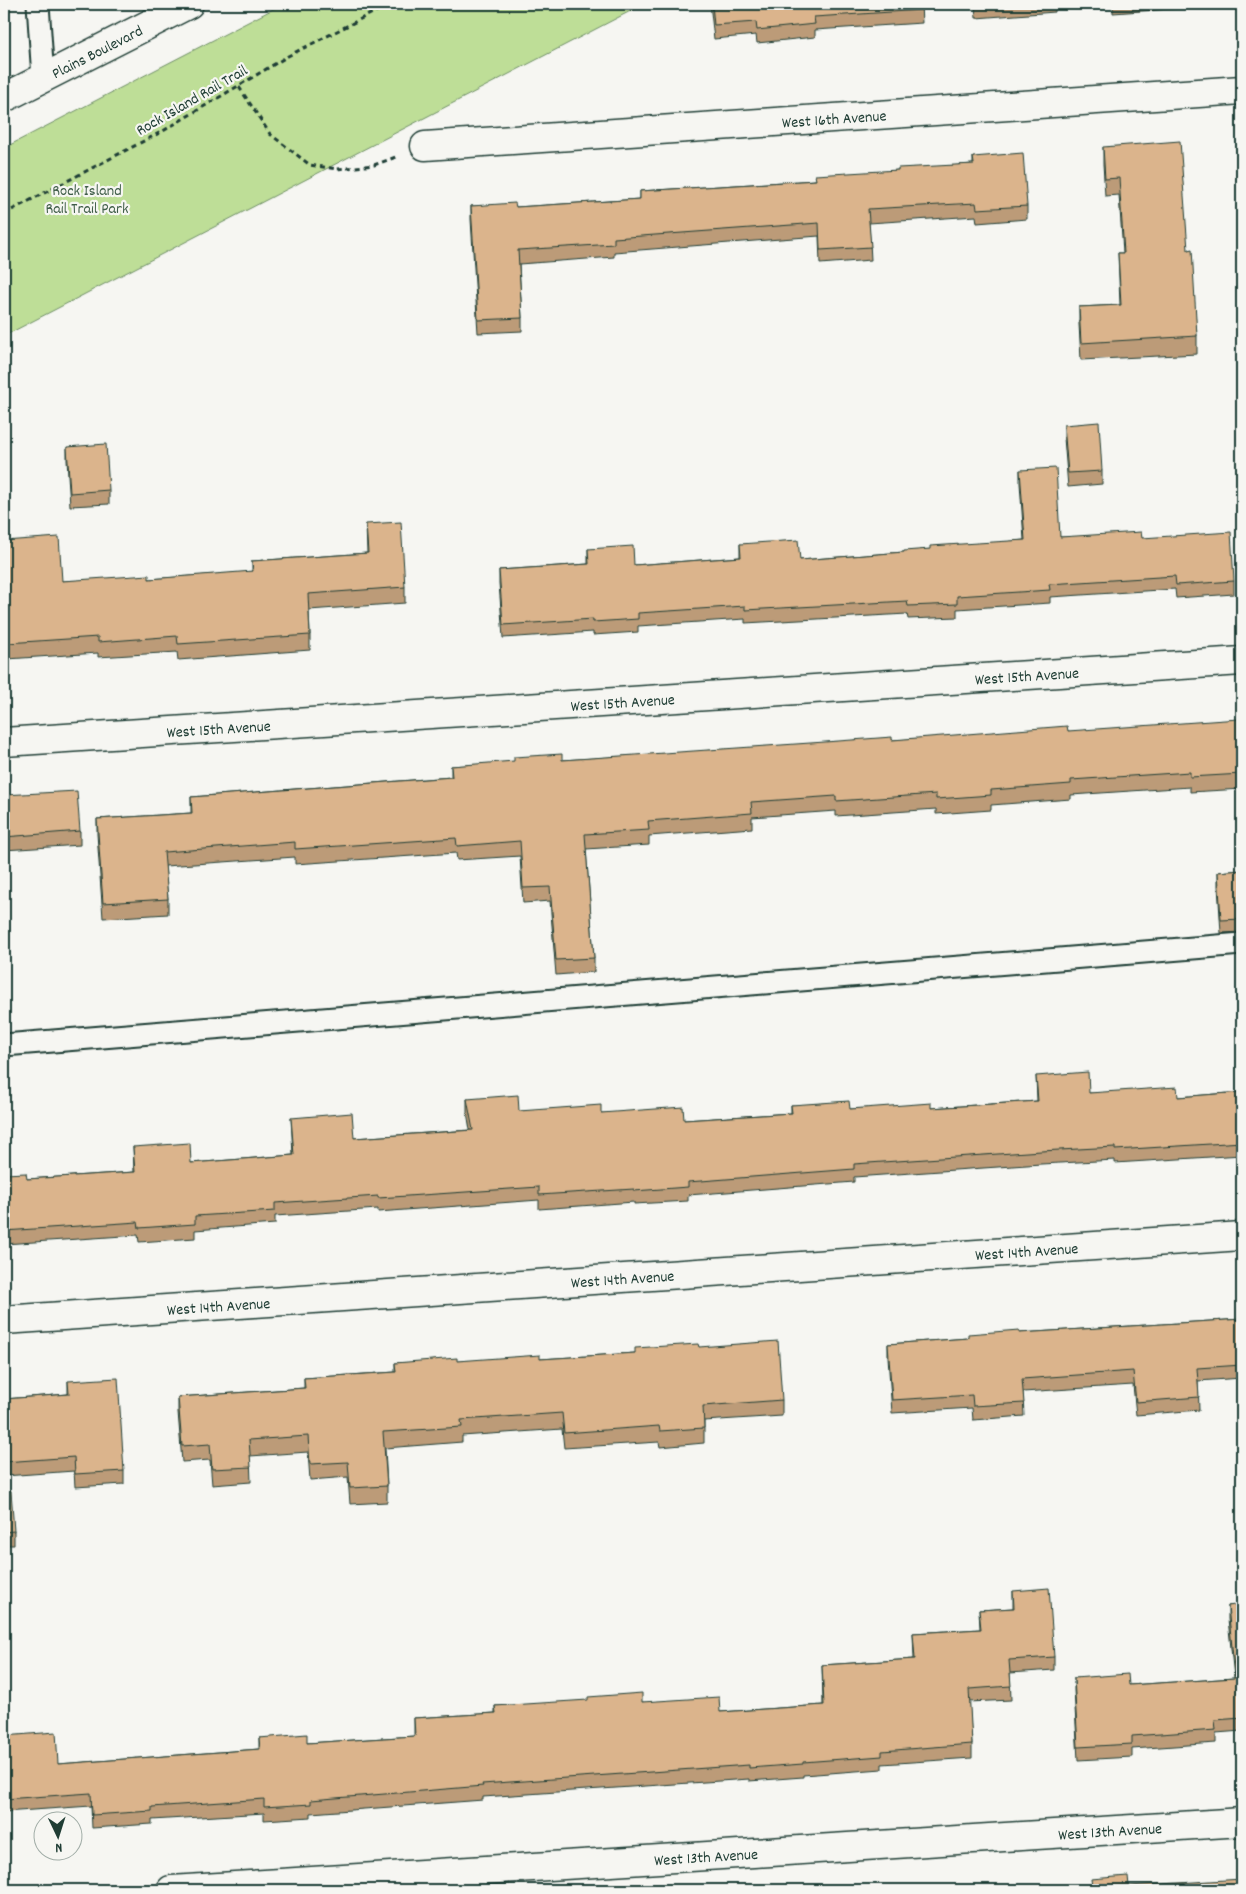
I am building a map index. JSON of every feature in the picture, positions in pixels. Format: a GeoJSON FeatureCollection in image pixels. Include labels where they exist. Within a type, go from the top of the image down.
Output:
{"type":"FeatureCollection","features":[{"type":"Feature","properties":{"kind":"street","name":"Plains Boulevard"},"geometry":{"type":"LineString","coordinates":[[4,98],[189,4]]}},
{"type":"Feature","properties":{"kind":"street","name":"West 16th Avenue"},"geometry":{"type":"LineString","coordinates":[[425,146],[1242,90]]}},
{"type":"Feature","properties":{"kind":"street","name":"West 15th Avenue"},"geometry":{"type":"LineString","coordinates":[[4,742],[1242,661]]}},
{"type":"Feature","properties":{"kind":"street","name":"West 14th Avenue"},"geometry":{"type":"LineString","coordinates":[[4,1320],[1242,1236]]}},
{"type":"Feature","properties":{"kind":"street","name":"West 13th Avenue"},"geometry":{"type":"LineString","coordinates":[[171,1890],[1242,1822]]}},
{"type":"Feature","properties":{"kind":"lane"},"geometry":{"type":"LineString","coordinates":[[38,4],[43,78]]}},
{"type":"Feature","properties":{"kind":"lane"},"geometry":{"type":"LineString","coordinates":[[4,1045],[1242,944]]}},
{"type":"Feature","properties":{"kind":"path","name":"Rock Island Rail Trail"},"geometry":{"type":"LineString","coordinates":[[4,214],[163,131],[288,56],[390,4]]}},
{"type":"Feature","properties":{"kind":"path"},"geometry":{"type":"LineString","coordinates":[[239,87],[270,134],[310,165],[338,169],[374,165],[425,146]]}},
{"type":"Feature","properties":{"kind":"green space","name":"Rock Island Rail Trail Park"},"geometry":{"type":"Polygon","coordinates":[[[283,4],[644,4],[4,336],[4,148],[283,4]]]}},
{"type":"Feature","properties":{"kind":"building"},"geometry":{"type":"Polygon","coordinates":[[[712,4],[921,4],[922,10],[814,17],[815,24],[757,30],[756,22],[714,25],[712,4]]]}},
{"type":"Feature","properties":{"kind":"building"},"geometry":{"type":"Polygon","coordinates":[[[1180,141],[1188,250],[1192,249],[1197,336],[1081,343],[1079,307],[1121,305],[1118,253],[1124,253],[1119,178],[1105,179],[1103,147],[1180,141]]]}},
{"type":"Feature","properties":{"kind":"building"},"geometry":{"type":"Polygon","coordinates":[[[1023,153],[1027,206],[977,209],[976,203],[868,209],[871,247],[820,250],[819,223],[614,238],[614,244],[518,250],[522,318],[478,320],[471,206],[515,203],[516,207],[640,199],[640,191],[816,180],[815,175],[974,164],[973,157],[1023,153]]]}},
{"type":"Feature","properties":{"kind":"building"},"geometry":{"type":"Polygon","coordinates":[[[1099,422],[1102,471],[1068,473],[1064,425],[1099,422]]]}},
{"type":"Feature","properties":{"kind":"building"},"geometry":{"type":"Polygon","coordinates":[[[106,444],[109,490],[70,493],[67,447],[106,444]]]}},
{"type":"Feature","properties":{"kind":"building"},"geometry":{"type":"Polygon","coordinates":[[[1056,468],[1060,537],[1141,532],[1142,538],[1231,532],[1234,581],[1176,585],[1175,576],[1049,584],[1050,590],[957,596],[957,604],[908,606],[907,601],[745,610],[745,606],[638,613],[638,619],[593,622],[593,619],[503,625],[499,570],[589,564],[588,549],[633,546],[634,565],[741,557],[740,544],[798,540],[800,560],[904,552],[930,549],[930,546],[1025,540],[1020,470],[1056,468]]]}},
{"type":"Feature","properties":{"kind":"building"},"geometry":{"type":"Polygon","coordinates":[[[401,522],[405,587],[308,594],[310,635],[178,644],[177,636],[98,642],[98,637],[7,643],[4,596],[4,541],[59,537],[62,581],[149,575],[149,579],[253,571],[252,561],[368,553],[366,524],[401,522]]]}},
{"type":"Feature","properties":{"kind":"building"},"geometry":{"type":"Polygon","coordinates":[[[1239,719],[1242,774],[1190,777],[1190,772],[1071,780],[1071,784],[991,790],[991,795],[936,799],[936,794],[836,801],[836,796],[751,802],[752,813],[648,821],[649,830],[585,834],[594,958],[556,960],[550,887],[523,888],[520,841],[457,846],[456,838],[295,849],[295,842],[164,852],[168,899],[103,903],[97,819],[192,813],[191,797],[452,777],[451,766],[514,761],[514,757],[562,754],[562,760],[892,737],[892,740],[1067,726],[1068,731],[1239,719]]]}},
{"type":"Feature","properties":{"kind":"building"},"geometry":{"type":"Polygon","coordinates":[[[77,791],[80,831],[4,837],[4,795],[77,791]]]}},
{"type":"Feature","properties":{"kind":"building"},"geometry":{"type":"Polygon","coordinates":[[[1242,870],[1242,919],[1221,920],[1218,872],[1242,870]]]}},
{"type":"Feature","properties":{"kind":"building"},"geometry":{"type":"Polygon","coordinates":[[[1088,1072],[1089,1093],[1177,1087],[1178,1097],[1242,1092],[1242,1142],[1115,1150],[1115,1147],[1041,1151],[854,1164],[854,1169],[688,1182],[688,1187],[634,1191],[634,1189],[539,1195],[539,1187],[275,1203],[275,1211],[195,1216],[195,1224],[139,1228],[138,1222],[4,1231],[4,1174],[26,1173],[27,1179],[135,1172],[133,1147],[190,1143],[191,1163],[294,1155],[291,1118],[352,1113],[354,1138],[473,1130],[467,1099],[518,1095],[519,1111],[601,1105],[601,1113],[683,1107],[684,1120],[792,1113],[791,1105],[849,1101],[850,1109],[931,1103],[931,1108],[1038,1101],[1036,1076],[1088,1072]]]}},
{"type":"Feature","properties":{"kind":"building"},"geometry":{"type":"Polygon","coordinates":[[[1242,1319],[1242,1365],[1197,1368],[1199,1397],[1136,1402],[1133,1371],[1022,1379],[1024,1403],[973,1406],[972,1395],[892,1400],[888,1344],[968,1338],[968,1334],[1019,1330],[1019,1333],[1242,1319]]]}},
{"type":"Feature","properties":{"kind":"building"},"geometry":{"type":"Polygon","coordinates":[[[778,1341],[782,1400],[703,1406],[704,1428],[660,1431],[659,1426],[564,1433],[562,1413],[461,1420],[462,1427],[383,1432],[387,1486],[350,1488],[348,1462],[310,1464],[308,1436],[249,1440],[251,1467],[212,1469],[210,1444],[182,1446],[178,1397],[305,1388],[304,1378],[396,1372],[395,1363],[457,1358],[457,1361],[540,1355],[540,1359],[635,1353],[635,1348],[698,1344],[699,1347],[778,1341]]]}},
{"type":"Feature","properties":{"kind":"building"},"geometry":{"type":"Polygon","coordinates":[[[118,1378],[124,1471],[75,1474],[74,1457],[4,1462],[4,1399],[69,1394],[68,1381],[118,1378]]]}},
{"type":"Feature","properties":{"kind":"building"},"geometry":{"type":"Polygon","coordinates":[[[4,1491],[11,1491],[14,1531],[4,1532],[4,1491]]]}},
{"type":"Feature","properties":{"kind":"building"},"geometry":{"type":"Polygon","coordinates":[[[1049,1588],[1054,1657],[1009,1660],[1011,1686],[969,1689],[972,1744],[882,1751],[882,1756],[803,1762],[803,1764],[749,1768],[749,1765],[482,1784],[483,1786],[311,1800],[311,1804],[264,1807],[264,1799],[152,1807],[152,1811],[92,1815],[91,1793],[4,1799],[4,1736],[56,1732],[58,1764],[260,1749],[259,1738],[307,1734],[307,1743],[415,1736],[414,1718],[496,1713],[495,1706],[588,1700],[588,1697],[642,1693],[642,1702],[719,1697],[720,1712],[824,1705],[822,1665],[915,1659],[913,1633],[981,1629],[979,1610],[1014,1608],[1013,1591],[1049,1588]]]}},
{"type":"Feature","properties":{"kind":"building"},"geometry":{"type":"Polygon","coordinates":[[[1242,1604],[1242,1718],[1215,1720],[1216,1730],[1132,1736],[1132,1744],[1078,1747],[1074,1678],[1128,1674],[1129,1685],[1235,1678],[1228,1606],[1242,1604]]]}},
{"type":"Feature","properties":{"kind":"building"},"geometry":{"type":"Polygon","coordinates":[[[1128,1876],[1129,1886],[1242,1879],[1242,1890],[1041,1890],[1092,1887],[1091,1879],[1128,1876]]]}}]}
